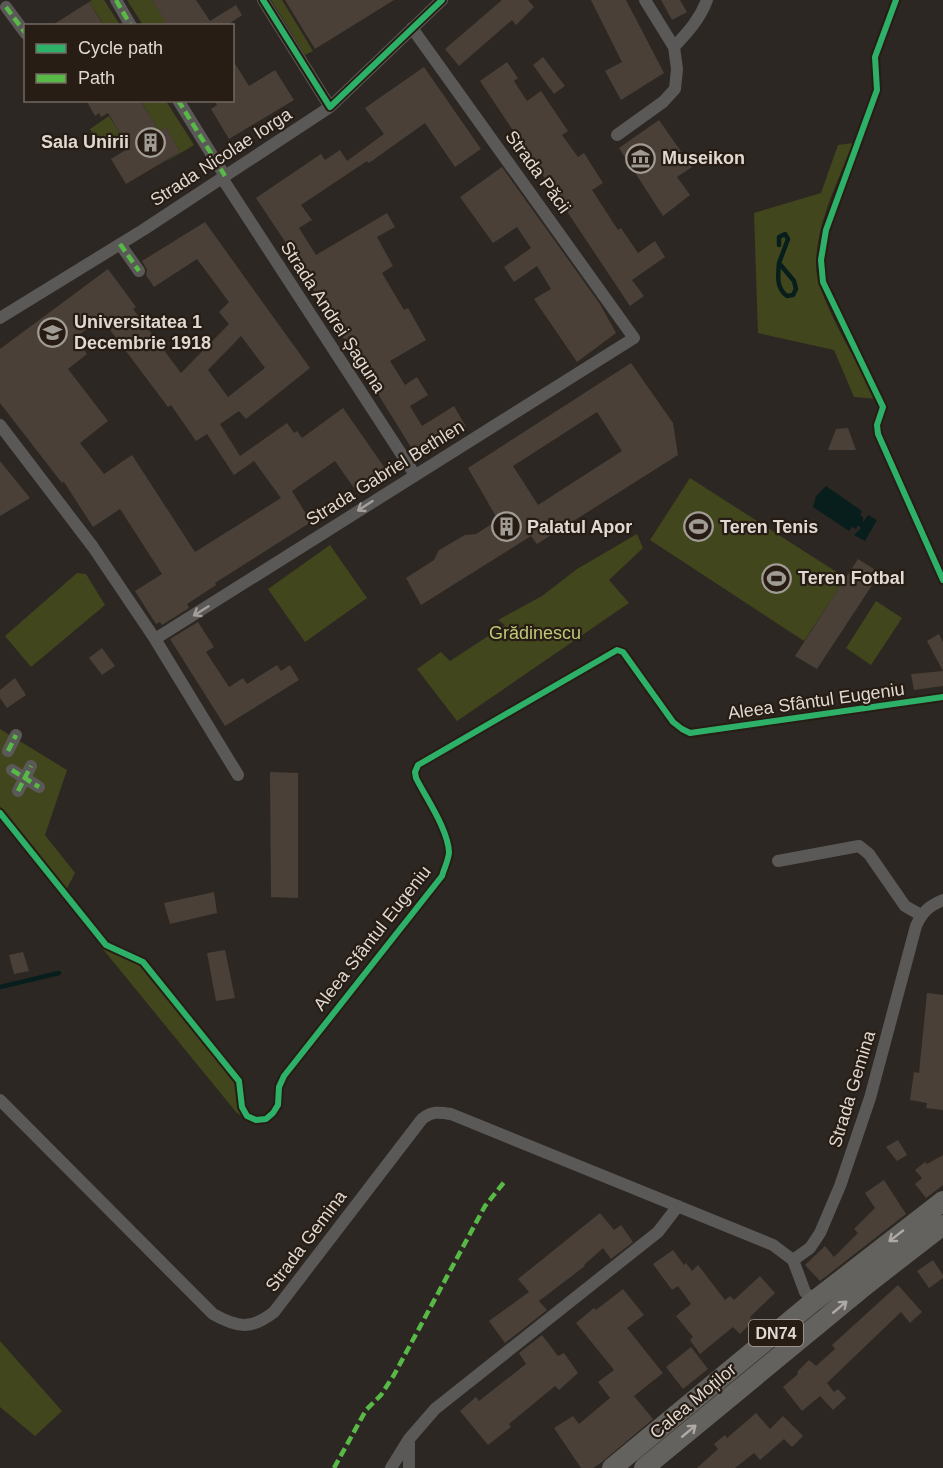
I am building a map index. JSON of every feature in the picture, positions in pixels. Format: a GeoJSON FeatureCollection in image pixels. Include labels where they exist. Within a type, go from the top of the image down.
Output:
{"type":"FeatureCollection","features":[{"type":"Feature","properties":{"kind":"main road","name":"Calea Moților"},"geometry":{"type":"LineString","coordinates":[[612,1468],[814,1301],[943,1201]]}},
{"type":"Feature","properties":{"kind":"main road","name":"Calea Moților"},"geometry":{"type":"LineString","coordinates":[[644,1468],[867,1284],[943,1225]]}},
{"type":"Feature","properties":{"kind":"street"},"geometry":{"type":"LineString","coordinates":[[116,0],[130,24]]}},
{"type":"Feature","properties":{"kind":"street"},"geometry":{"type":"LineString","coordinates":[[262,0],[330,107]]}},
{"type":"Feature","properties":{"kind":"street","name":"Strada Nicolae Iorga"},"geometry":{"type":"LineString","coordinates":[[0,318],[120,244],[330,107],[442,0]]}},
{"type":"Feature","properties":{"kind":"street"},"geometry":{"type":"LineString","coordinates":[[617,135],[663,102],[675,89],[677,69],[674,47],[645,0]]}},
{"type":"Feature","properties":{"kind":"street"},"geometry":{"type":"LineString","coordinates":[[674,47],[692,28],[707,0]]}},
{"type":"Feature","properties":{"kind":"street"},"geometry":{"type":"LineString","coordinates":[[8,6],[24,31]]}},
{"type":"Feature","properties":{"kind":"street","name":"Strada Păcii"},"geometry":{"type":"LineString","coordinates":[[412,28],[634,338]]}},
{"type":"Feature","properties":{"kind":"street","name":"Strada Andrei Șaguna"},"geometry":{"type":"LineString","coordinates":[[179,102],[223,177],[415,475]]}},
{"type":"Feature","properties":{"kind":"street"},"geometry":{"type":"LineString","coordinates":[[120,244],[139,272]]}},
{"type":"Feature","properties":{"kind":"street","name":"Strada Gabriel Bethlen"},"geometry":{"type":"LineString","coordinates":[[155,639],[634,338]]}},
{"type":"Feature","properties":{"kind":"street"},"geometry":{"type":"LineString","coordinates":[[0,425],[93,547],[155,639],[238,775]]}},
{"type":"Feature","properties":{"kind":"street"},"geometry":{"type":"LineString","coordinates":[[8,751],[16,735]]}},
{"type":"Feature","properties":{"kind":"street"},"geometry":{"type":"LineString","coordinates":[[18,791],[32,766]]}},
{"type":"Feature","properties":{"kind":"street"},"geometry":{"type":"LineString","coordinates":[[12,770],[39,787]]}},
{"type":"Feature","properties":{"kind":"street"},"geometry":{"type":"LineString","coordinates":[[778,861],[859,846],[869,854],[905,906],[921,915],[931,905],[943,900]]}},
{"type":"Feature","properties":{"kind":"street","name":"Strada Gemina"},"geometry":{"type":"LineString","coordinates":[[0,1100],[213,1314],[231,1324],[249,1325],[262,1322],[274,1312],[419,1123],[431,1112],[451,1114],[678,1206],[773,1245],[793,1260],[810,1248],[820,1233],[840,1186],[870,1098],[921,915]]}},
{"type":"Feature","properties":{"kind":"street"},"geometry":{"type":"LineString","coordinates":[[392,1468],[409,1439],[435,1409],[658,1232],[678,1206]]}},
{"type":"Feature","properties":{"kind":"street"},"geometry":{"type":"LineString","coordinates":[[793,1260],[805,1292],[814,1301]]}},
{"type":"Feature","properties":{"kind":"street"},"geometry":{"type":"LineString","coordinates":[[409,1439],[409,1468]]}},
{"type":"Feature","properties":{"kind":"green space"},"geometry":{"type":"Polygon","coordinates":[[[104,0],[119,24],[103,24],[89,2],[104,0]]]}},
{"type":"Feature","properties":{"kind":"green space"},"geometry":{"type":"Polygon","coordinates":[[[127,0],[152,0],[167,24],[142,24],[127,0]]]}},
{"type":"Feature","properties":{"kind":"green space"},"geometry":{"type":"Polygon","coordinates":[[[271,0],[282,0],[313,51],[305,55],[271,0]]]}},
{"type":"Feature","properties":{"kind":"green space"},"geometry":{"type":"Polygon","coordinates":[[[167,102],[194,145],[164,163],[180,152],[166,127],[159,131],[142,103],[167,102]]]}},
{"type":"Feature","properties":{"kind":"green space"},"geometry":{"type":"Polygon","coordinates":[[[109,116],[122,136],[102,149],[90,129],[109,116]]]}},
{"type":"Feature","properties":{"kind":"green space"},"geometry":{"type":"Polygon","coordinates":[[[853,143],[824,218],[816,266],[823,295],[831,313],[877,399],[854,397],[834,350],[758,333],[754,213],[821,193],[838,145],[853,143]]]}},
{"type":"Feature","properties":{"kind":"green space","name":"Teren Fotbal"},"geometry":{"type":"Polygon","coordinates":[[[690,478],[846,578],[804,641],[650,540],[690,478]]]}},
{"type":"Feature","properties":{"kind":"green space","name":"Grădinescu"},"geometry":{"type":"Polygon","coordinates":[[[637,534],[643,548],[609,580],[629,603],[457,721],[417,669],[441,652],[450,661],[505,625],[498,620],[542,596],[577,569],[637,534]]]}},
{"type":"Feature","properties":{"kind":"green space"},"geometry":{"type":"Polygon","coordinates":[[[330,545],[367,598],[305,642],[268,589],[330,545]]]}},
{"type":"Feature","properties":{"kind":"green space"},"geometry":{"type":"Polygon","coordinates":[[[77,573],[86,574],[105,605],[31,667],[5,636],[77,573]]]}},
{"type":"Feature","properties":{"kind":"green space"},"geometry":{"type":"Polygon","coordinates":[[[876,601],[902,618],[871,665],[846,648],[876,601]]]}},
{"type":"Feature","properties":{"kind":"green space"},"geometry":{"type":"Polygon","coordinates":[[[0,729],[67,770],[45,835],[75,873],[66,890],[0,806],[0,729]]]}},
{"type":"Feature","properties":{"kind":"green space"},"geometry":{"type":"Polygon","coordinates":[[[102,948],[127,956],[148,973],[233,1078],[239,1109],[244,1118],[236,1112],[102,948]]]}},
{"type":"Feature","properties":{"kind":"green space"},"geometry":{"type":"Polygon","coordinates":[[[0,1341],[62,1411],[35,1436],[0,1407],[0,1341]]]}},
{"type":"Feature","properties":{"kind":"water"},"geometry":{"type":"Polygon","coordinates":[[[826,486],[862,511],[860,515],[863,517],[863,522],[868,515],[877,520],[865,541],[854,535],[861,528],[858,525],[856,529],[852,527],[849,531],[813,507],[816,496],[826,486]]]}},
{"type":"Feature","properties":{"kind":"building"},"geometry":{"type":"Polygon","coordinates":[[[152,0],[196,0],[210,21],[236,5],[242,15],[229,24],[167,24],[152,0]]]}},
{"type":"Feature","properties":{"kind":"building"},"geometry":{"type":"Polygon","coordinates":[[[285,0],[394,0],[315,49],[285,0]]]}},
{"type":"Feature","properties":{"kind":"building"},"geometry":{"type":"Polygon","coordinates":[[[502,0],[528,0],[534,7],[516,25],[512,20],[459,66],[445,49],[502,0]]]}},
{"type":"Feature","properties":{"kind":"building"},"geometry":{"type":"Polygon","coordinates":[[[591,0],[626,0],[664,73],[621,100],[605,71],[622,62],[591,0]]]}},
{"type":"Feature","properties":{"kind":"building"},"geometry":{"type":"Polygon","coordinates":[[[661,0],[680,0],[687,12],[672,20],[661,0]]]}},
{"type":"Feature","properties":{"kind":"building"},"geometry":{"type":"Polygon","coordinates":[[[89,2],[103,24],[54,24],[89,2]]]}},
{"type":"Feature","properties":{"kind":"building"},"geometry":{"type":"Polygon","coordinates":[[[543,57],[565,86],[554,94],[533,65],[543,57]]]}},
{"type":"Feature","properties":{"kind":"building"},"geometry":{"type":"Polygon","coordinates":[[[234,62],[249,86],[275,70],[294,100],[229,139],[211,109],[217,105],[215,102],[234,102],[234,62]]]}},
{"type":"Feature","properties":{"kind":"building"},"geometry":{"type":"Polygon","coordinates":[[[507,62],[518,78],[514,81],[527,101],[541,91],[568,131],[562,135],[578,157],[584,153],[603,183],[592,190],[618,230],[621,228],[638,253],[655,241],[665,257],[632,280],[644,296],[630,306],[480,81],[507,62]]]}},
{"type":"Feature","properties":{"kind":"building"},"geometry":{"type":"Polygon","coordinates":[[[424,67],[481,149],[455,167],[425,123],[369,163],[367,161],[301,205],[312,220],[299,228],[316,255],[387,213],[395,227],[377,237],[393,266],[382,273],[404,310],[408,308],[426,340],[390,361],[405,385],[417,377],[428,395],[410,406],[422,426],[454,406],[466,427],[417,457],[256,198],[321,154],[325,160],[340,150],[347,161],[384,134],[365,108],[424,67]]]}},
{"type":"Feature","properties":{"kind":"building","name":"Sala Unirii"},"geometry":{"type":"Polygon","coordinates":[[[87,102],[141,102],[159,131],[166,127],[180,152],[126,184],[111,159],[129,148],[108,113],[101,117],[99,113],[95,116],[87,102]]]}},
{"type":"Feature","properties":{"kind":"building"},"geometry":{"type":"Polygon","coordinates":[[[659,120],[692,167],[677,177],[690,195],[663,216],[619,148],[659,120]]]}},
{"type":"Feature","properties":{"kind":"building"},"geometry":{"type":"Polygon","coordinates":[[[502,167],[600,304],[616,333],[577,362],[534,299],[551,289],[537,266],[514,282],[504,267],[531,248],[517,227],[493,243],[460,197],[502,167]]]}},
{"type":"Feature","properties":{"kind":"building"},"geometry":{"type":"Polygon","coordinates":[[[205,222],[310,368],[246,419],[239,411],[220,424],[240,456],[287,423],[294,433],[297,431],[302,438],[343,408],[389,474],[359,495],[335,461],[292,491],[311,522],[215,583],[216,585],[187,604],[189,608],[162,625],[160,622],[156,624],[135,591],[162,574],[120,509],[93,527],[64,482],[62,483],[0,403],[0,349],[108,269],[136,307],[133,309],[181,373],[229,324],[219,312],[229,302],[197,259],[154,287],[146,275],[147,270],[142,261],[205,222]],[[101,318],[75,338],[87,354],[68,369],[108,421],[80,443],[104,474],[132,455],[195,552],[281,498],[254,461],[234,475],[207,434],[196,441],[171,405],[168,407],[101,318]],[[241,336],[208,370],[228,397],[265,368],[241,336]]]}},
{"type":"Feature","properties":{"kind":"building"},"geometry":{"type":"Polygon","coordinates":[[[631,363],[673,423],[678,455],[537,544],[531,536],[421,605],[406,578],[434,560],[439,550],[465,535],[476,534],[498,520],[468,468],[631,363]],[[597,412],[513,466],[538,505],[622,451],[597,412]]]}},
{"type":"Feature","properties":{"kind":"building"},"geometry":{"type":"Polygon","coordinates":[[[848,428],[856,450],[828,450],[836,429],[848,428]]]}},
{"type":"Feature","properties":{"kind":"building"},"geometry":{"type":"Polygon","coordinates":[[[0,461],[30,498],[0,516],[0,461]]]}},
{"type":"Feature","properties":{"kind":"building"},"geometry":{"type":"Polygon","coordinates":[[[858,559],[880,573],[817,669],[795,656],[858,559]]]}},
{"type":"Feature","properties":{"kind":"building"},"geometry":{"type":"Polygon","coordinates":[[[198,622],[214,647],[206,652],[229,687],[243,678],[247,684],[277,665],[281,671],[290,665],[299,680],[225,726],[170,639],[198,622]]]}},
{"type":"Feature","properties":{"kind":"building"},"geometry":{"type":"Polygon","coordinates":[[[939,634],[943,642],[943,671],[927,641],[939,634]]]}},
{"type":"Feature","properties":{"kind":"building"},"geometry":{"type":"Polygon","coordinates":[[[102,648],[115,666],[102,675],[89,658],[102,648]]]}},
{"type":"Feature","properties":{"kind":"building"},"geometry":{"type":"Polygon","coordinates":[[[943,671],[943,686],[914,690],[911,674],[943,671]]]}},
{"type":"Feature","properties":{"kind":"building"},"geometry":{"type":"Polygon","coordinates":[[[15,678],[26,695],[7,708],[0,698],[0,690],[15,678]]]}},
{"type":"Feature","properties":{"kind":"building"},"geometry":{"type":"Polygon","coordinates":[[[270,772],[298,773],[298,898],[271,897],[270,772]]]}},
{"type":"Feature","properties":{"kind":"building"},"geometry":{"type":"Polygon","coordinates":[[[214,892],[217,913],[170,924],[164,903],[214,892]]]}},
{"type":"Feature","properties":{"kind":"building"},"geometry":{"type":"Polygon","coordinates":[[[225,950],[235,998],[216,1001],[207,953],[225,950]]]}},
{"type":"Feature","properties":{"kind":"building"},"geometry":{"type":"Polygon","coordinates":[[[23,952],[29,971],[14,974],[9,955],[23,952]]]}},
{"type":"Feature","properties":{"kind":"building"},"geometry":{"type":"Polygon","coordinates":[[[927,993],[943,995],[943,1110],[926,1108],[927,1103],[910,1100],[914,1072],[919,1073],[927,993]]]}},
{"type":"Feature","properties":{"kind":"building"},"geometry":{"type":"Polygon","coordinates":[[[898,1140],[907,1155],[897,1161],[886,1147],[898,1140]]]}},
{"type":"Feature","properties":{"kind":"building"},"geometry":{"type":"Polygon","coordinates":[[[943,1155],[943,1185],[926,1198],[915,1184],[922,1178],[915,1170],[925,1162],[927,1164],[943,1155]]]}},
{"type":"Feature","properties":{"kind":"building"},"geometry":{"type":"Polygon","coordinates":[[[884,1180],[906,1214],[820,1281],[805,1265],[825,1246],[834,1257],[858,1233],[854,1229],[875,1208],[865,1193],[884,1180]]]}},
{"type":"Feature","properties":{"kind":"building"},"geometry":{"type":"Polygon","coordinates":[[[600,1213],[614,1230],[621,1225],[633,1242],[611,1259],[603,1248],[585,1266],[539,1301],[547,1310],[505,1343],[489,1321],[529,1292],[518,1279],[600,1213]]]}},
{"type":"Feature","properties":{"kind":"building"},"geometry":{"type":"Polygon","coordinates":[[[673,1250],[684,1265],[686,1263],[692,1271],[698,1265],[725,1300],[730,1296],[734,1300],[760,1276],[775,1293],[750,1317],[753,1321],[740,1334],[733,1327],[700,1354],[690,1340],[693,1337],[676,1316],[691,1304],[678,1286],[672,1290],[653,1264],[673,1250]]]}},
{"type":"Feature","properties":{"kind":"building"},"geometry":{"type":"Polygon","coordinates":[[[933,1260],[943,1278],[929,1288],[917,1271],[933,1260]]]}},
{"type":"Feature","properties":{"kind":"building"},"geometry":{"type":"Polygon","coordinates":[[[898,1285],[922,1312],[910,1323],[901,1312],[827,1383],[834,1392],[838,1389],[846,1398],[833,1410],[820,1396],[802,1411],[783,1387],[809,1360],[816,1366],[835,1349],[832,1345],[898,1285]]]}},
{"type":"Feature","properties":{"kind":"building"},"geometry":{"type":"Polygon","coordinates":[[[623,1289],[644,1315],[627,1328],[663,1373],[634,1396],[653,1419],[602,1462],[593,1468],[581,1468],[554,1428],[573,1416],[579,1424],[610,1398],[598,1382],[614,1370],[576,1323],[623,1289]]]}},
{"type":"Feature","properties":{"kind":"building"},"geometry":{"type":"Polygon","coordinates":[[[542,1335],[558,1356],[564,1353],[578,1373],[559,1390],[555,1386],[509,1424],[511,1427],[488,1445],[460,1411],[476,1397],[479,1401],[526,1364],[519,1353],[542,1335]]]}},
{"type":"Feature","properties":{"kind":"building"},"geometry":{"type":"Polygon","coordinates":[[[691,1347],[708,1369],[683,1389],[666,1367],[691,1347]]]}},
{"type":"Feature","properties":{"kind":"building"},"geometry":{"type":"Polygon","coordinates":[[[756,1413],[770,1429],[783,1416],[803,1436],[792,1447],[784,1439],[760,1460],[754,1453],[735,1468],[697,1468],[718,1449],[714,1444],[725,1435],[727,1438],[756,1413]]]}},
{"type":"Feature","properties":{"kind":"waterway"},"geometry":{"type":"LineString","coordinates":[[779,245],[779,237],[785,234],[788,239],[779,263],[794,281],[796,289],[793,295],[787,296],[781,289],[778,281],[779,263]]}},
{"type":"Feature","properties":{"kind":"waterway"},"geometry":{"type":"LineString","coordinates":[[0,987],[59,973]]}},
{"type":"Feature","properties":{"kind":"marked path"},"geometry":{"type":"LineString","coordinates":[[116,0],[130,24]]}},
{"type":"Feature","properties":{"kind":"marked path"},"geometry":{"type":"LineString","coordinates":[[6,7],[24,31]]}},
{"type":"Feature","properties":{"kind":"marked path"},"geometry":{"type":"LineString","coordinates":[[179,102],[225,176]]}},
{"type":"Feature","properties":{"kind":"marked path"},"geometry":{"type":"LineString","coordinates":[[120,244],[139,271]]}},
{"type":"Feature","properties":{"kind":"marked path"},"geometry":{"type":"LineString","coordinates":[[8,751],[16,735]]}},
{"type":"Feature","properties":{"kind":"marked path"},"geometry":{"type":"LineString","coordinates":[[18,791],[31,766]]}},
{"type":"Feature","properties":{"kind":"marked path"},"geometry":{"type":"LineString","coordinates":[[12,770],[39,787]]}},
{"type":"Feature","properties":{"kind":"marked path"},"geometry":{"type":"LineString","coordinates":[[334,1468],[366,1410],[381,1395],[394,1375],[485,1206],[505,1181]]}},
{"type":"Feature","properties":{"kind":"cycle path"},"geometry":{"type":"LineString","coordinates":[[263,0],[330,107],[442,0]]}},
{"type":"Feature","properties":{"kind":"cycle path"},"geometry":{"type":"LineString","coordinates":[[896,0],[875,57],[877,90],[826,230],[821,260],[823,282],[883,407],[877,425],[878,434],[943,580]]}},
{"type":"Feature","properties":{"kind":"cycle path","name":"Aleea Sfântul Eugeniu"},"geometry":{"type":"LineString","coordinates":[[0,813],[106,945],[143,962],[239,1081],[242,1107],[247,1116],[256,1120],[266,1119],[278,1105],[279,1087],[284,1076],[442,876],[449,853],[448,844],[441,825],[416,778],[415,772],[418,765],[617,650],[623,652],[673,722],[690,733],[943,697]]}},
{"type":"Feature","properties":{"kind":"place","name":"Sala Unirii"},"geometry":{"type":"Point","coordinates":[150,142]}},
{"type":"Feature","properties":{"kind":"place","name":"Museikon"},"geometry":{"type":"Point","coordinates":[641,158]}},
{"type":"Feature","properties":{"kind":"place","name":"Universitatea 1 Decembrie 1918"},"geometry":{"type":"Point","coordinates":[53,332]}},
{"type":"Feature","properties":{"kind":"place","name":"Palatul Apor"},"geometry":{"type":"Point","coordinates":[506,527]}},
{"type":"Feature","properties":{"kind":"place","name":"Teren Tenis"},"geometry":{"type":"Point","coordinates":[699,527]}},
{"type":"Feature","properties":{"kind":"place","name":"Teren Fotbal"},"geometry":{"type":"Point","coordinates":[777,578]}}]}
